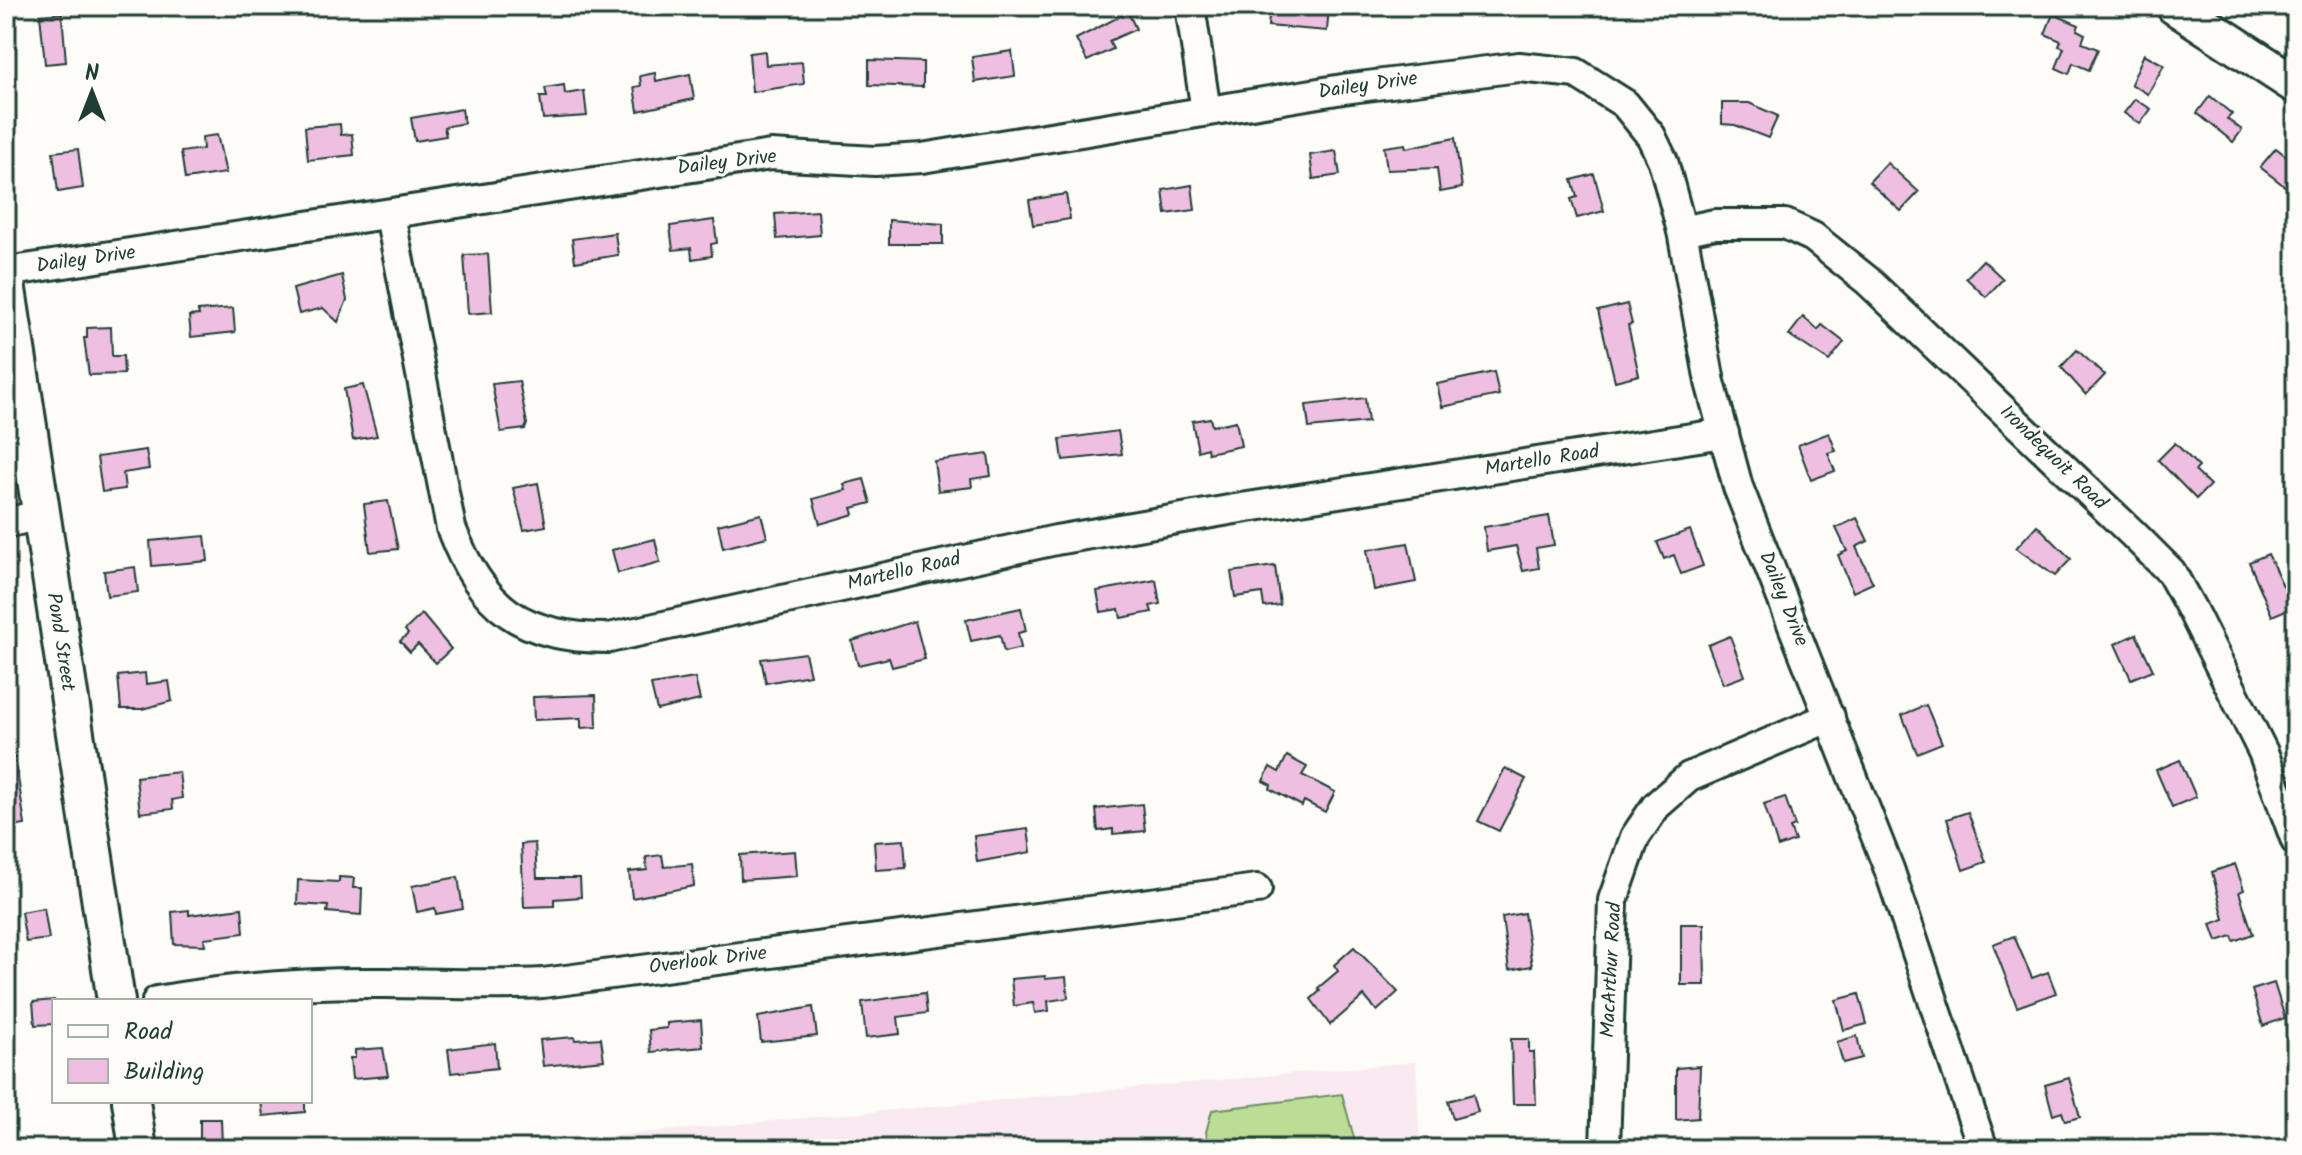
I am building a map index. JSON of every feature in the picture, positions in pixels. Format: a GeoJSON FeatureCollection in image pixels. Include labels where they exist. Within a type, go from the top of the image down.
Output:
{"type":"FeatureCollection","features":[{"type":"Feature","properties":{"kind":"main road"},"geometry":{"type":"LineString","coordinates":[[2175,6],[2296,85]]}},
{"type":"Feature","properties":{"kind":"main road","name":"Pond Street"},"geometry":{"type":"LineString","coordinates":[[6,283],[23,519],[116,999]]}},
{"type":"Feature","properties":{"kind":"main road"},"geometry":{"type":"LineString","coordinates":[[131,1103],[138,1149]]}},
{"type":"Feature","properties":{"kind":"street"},"geometry":{"type":"LineString","coordinates":[[1190,6],[1206,111]]}},
{"type":"Feature","properties":{"kind":"street","name":"Dailey Drive"},"geometry":{"type":"LineString","coordinates":[[6,272],[771,155],[875,161],[922,158],[1343,89],[1519,67],[1576,73],[1625,104],[1651,136],[1663,161],[1682,231],[1710,382],[1738,487],[1889,869],[1983,1149]]}},
{"type":"Feature","properties":{"kind":"street","name":"Martello Road"},"geometry":{"type":"LineString","coordinates":[[390,215],[451,528],[463,559],[475,581],[505,613],[524,626],[569,638],[624,635],[943,562],[1086,535],[1724,433]]}},
{"type":"Feature","properties":{"kind":"street","name":"Irondequoit Road"},"geometry":{"type":"LineString","coordinates":[[1682,231],[1715,224],[1785,224],[1813,237],[1868,281],[2133,534],[2171,572],[2192,610],[2263,752],[2296,841]]}},
{"type":"Feature","properties":{"kind":"street","name":"MacArthur Road"},"geometry":{"type":"LineString","coordinates":[[1605,1149],[1613,900],[1635,837],[1656,806],[1689,777],[1830,717]]}},
{"type":"Feature","properties":{"kind":"street","name":"Overlook Drive"},"geometry":{"type":"LineString","coordinates":[[169,999],[209,992],[383,983],[435,986],[543,983],[1257,889]]}},
{"type":"Feature","properties":{"kind":"shaded area"},"geometry":{"type":"Polygon","coordinates":[[[1416,1062],[1420,1149],[468,1149],[1416,1062]]]}},
{"type":"Feature","properties":{"kind":"green space"},"geometry":{"type":"Polygon","coordinates":[[[1342,1094],[1357,1149],[1209,1149],[1206,1132],[1212,1110],[1342,1094]]]}},
{"type":"Feature","properties":{"kind":"building"},"geometry":{"type":"Polygon","coordinates":[[[1270,6],[1329,6],[1327,31],[1268,26],[1270,6]]]}},
{"type":"Feature","properties":{"kind":"building"},"geometry":{"type":"Polygon","coordinates":[[[1128,12],[1136,29],[1109,41],[1113,49],[1087,61],[1076,39],[1128,12]]]}},
{"type":"Feature","properties":{"kind":"building"},"geometry":{"type":"Polygon","coordinates":[[[62,13],[66,62],[45,64],[40,15],[62,13]]]}},
{"type":"Feature","properties":{"kind":"building"},"geometry":{"type":"Polygon","coordinates":[[[2053,14],[2079,25],[2077,30],[2085,34],[2082,43],[2098,49],[2089,70],[2073,63],[2069,74],[2056,68],[2064,48],[2059,46],[2061,41],[2045,34],[2053,14]]]}},
{"type":"Feature","properties":{"kind":"building"},"geometry":{"type":"Polygon","coordinates":[[[765,51],[766,65],[802,62],[804,84],[752,92],[749,53],[765,51]]]}},
{"type":"Feature","properties":{"kind":"building"},"geometry":{"type":"Polygon","coordinates":[[[1012,51],[1015,76],[975,82],[972,57],[1012,51]]]}},
{"type":"Feature","properties":{"kind":"building"},"geometry":{"type":"Polygon","coordinates":[[[2144,54],[2164,65],[2148,94],[2131,84],[2144,54]]]}},
{"type":"Feature","properties":{"kind":"building"},"geometry":{"type":"Polygon","coordinates":[[[869,60],[923,62],[923,87],[869,85],[869,60]]]}},
{"type":"Feature","properties":{"kind":"building"},"geometry":{"type":"Polygon","coordinates":[[[655,73],[656,81],[690,74],[694,99],[638,111],[634,87],[641,86],[640,76],[655,73]]]}},
{"type":"Feature","properties":{"kind":"building"},"geometry":{"type":"Polygon","coordinates":[[[564,85],[565,94],[584,91],[587,116],[543,119],[540,97],[547,97],[545,88],[564,85]]]}},
{"type":"Feature","properties":{"kind":"building"},"geometry":{"type":"Polygon","coordinates":[[[2210,96],[2232,114],[2227,119],[2242,130],[2233,142],[2197,113],[2210,96]]]}},
{"type":"Feature","properties":{"kind":"building"},"geometry":{"type":"Polygon","coordinates":[[[2135,99],[2151,109],[2140,124],[2124,113],[2135,99]]]}},
{"type":"Feature","properties":{"kind":"building"},"geometry":{"type":"Polygon","coordinates":[[[1722,103],[1749,103],[1778,116],[1768,138],[1735,125],[1722,124],[1722,103]]]}},
{"type":"Feature","properties":{"kind":"building"},"geometry":{"type":"Polygon","coordinates":[[[462,109],[464,123],[444,127],[446,136],[415,141],[411,118],[462,109]]]}},
{"type":"Feature","properties":{"kind":"building"},"geometry":{"type":"Polygon","coordinates":[[[340,124],[341,135],[352,134],[354,155],[308,160],[305,127],[340,124]]]}},
{"type":"Feature","properties":{"kind":"building"},"geometry":{"type":"Polygon","coordinates":[[[217,135],[226,173],[185,179],[181,152],[203,149],[202,137],[217,135]]]}},
{"type":"Feature","properties":{"kind":"building"},"geometry":{"type":"Polygon","coordinates":[[[1455,138],[1462,188],[1440,192],[1437,168],[1387,170],[1384,147],[1405,144],[1406,148],[1455,138]]]}},
{"type":"Feature","properties":{"kind":"building"},"geometry":{"type":"Polygon","coordinates":[[[2276,148],[2296,164],[2296,195],[2260,167],[2276,148]]]}},
{"type":"Feature","properties":{"kind":"building"},"geometry":{"type":"Polygon","coordinates":[[[78,149],[83,188],[58,192],[53,152],[78,149]]]}},
{"type":"Feature","properties":{"kind":"building"},"geometry":{"type":"Polygon","coordinates":[[[1336,151],[1340,175],[1313,179],[1310,155],[1336,151]]]}},
{"type":"Feature","properties":{"kind":"building"},"geometry":{"type":"Polygon","coordinates":[[[1887,163],[1919,192],[1901,211],[1869,182],[1887,163]]]}},
{"type":"Feature","properties":{"kind":"building"},"geometry":{"type":"Polygon","coordinates":[[[1594,174],[1604,211],[1577,218],[1571,199],[1577,197],[1572,180],[1594,174]]]}},
{"type":"Feature","properties":{"kind":"building"},"geometry":{"type":"Polygon","coordinates":[[[1192,185],[1195,210],[1166,214],[1163,190],[1192,185]]]}},
{"type":"Feature","properties":{"kind":"building"},"geometry":{"type":"Polygon","coordinates":[[[1066,194],[1070,219],[1033,225],[1029,200],[1066,194]]]}},
{"type":"Feature","properties":{"kind":"building"},"geometry":{"type":"Polygon","coordinates":[[[818,211],[820,235],[777,239],[775,214],[818,211]]]}},
{"type":"Feature","properties":{"kind":"building"},"geometry":{"type":"Polygon","coordinates":[[[714,220],[717,243],[711,244],[712,256],[692,259],[691,248],[673,250],[670,226],[714,220]]]}},
{"type":"Feature","properties":{"kind":"building"},"geometry":{"type":"Polygon","coordinates":[[[889,220],[943,224],[943,244],[889,244],[889,220]]]}},
{"type":"Feature","properties":{"kind":"building"},"geometry":{"type":"Polygon","coordinates":[[[615,233],[618,255],[575,262],[572,239],[615,233]]]}},
{"type":"Feature","properties":{"kind":"building"},"geometry":{"type":"Polygon","coordinates":[[[488,254],[492,312],[468,314],[464,255],[488,254]]]}},
{"type":"Feature","properties":{"kind":"building"},"geometry":{"type":"Polygon","coordinates":[[[1983,260],[2003,279],[1986,297],[1966,278],[1983,260]]]}},
{"type":"Feature","properties":{"kind":"building"},"geometry":{"type":"Polygon","coordinates":[[[342,275],[347,300],[338,322],[323,308],[299,314],[293,289],[342,275]]]}},
{"type":"Feature","properties":{"kind":"building"},"geometry":{"type":"Polygon","coordinates":[[[1627,304],[1632,324],[1628,325],[1639,375],[1615,381],[1598,311],[1627,304]]]}},
{"type":"Feature","properties":{"kind":"building"},"geometry":{"type":"Polygon","coordinates":[[[233,308],[235,332],[191,337],[189,316],[199,315],[198,311],[233,308]]]}},
{"type":"Feature","properties":{"kind":"building"},"geometry":{"type":"Polygon","coordinates":[[[1803,317],[1818,330],[1822,325],[1844,342],[1829,361],[1789,335],[1803,317]]]}},
{"type":"Feature","properties":{"kind":"building"},"geometry":{"type":"Polygon","coordinates":[[[111,327],[112,356],[123,356],[124,374],[89,375],[84,338],[87,338],[87,328],[111,327]]]}},
{"type":"Feature","properties":{"kind":"building"},"geometry":{"type":"Polygon","coordinates":[[[2077,350],[2105,375],[2086,395],[2061,367],[2077,350]]]}},
{"type":"Feature","properties":{"kind":"building"},"geometry":{"type":"Polygon","coordinates":[[[1494,372],[1499,395],[1442,407],[1437,384],[1494,372]]]}},
{"type":"Feature","properties":{"kind":"building"},"geometry":{"type":"Polygon","coordinates":[[[519,381],[527,424],[525,429],[501,432],[492,384],[519,381]]]}},
{"type":"Feature","properties":{"kind":"building"},"geometry":{"type":"Polygon","coordinates":[[[363,385],[377,436],[353,440],[344,389],[363,385]]]}},
{"type":"Feature","properties":{"kind":"building"},"geometry":{"type":"Polygon","coordinates":[[[1365,398],[1368,422],[1309,428],[1306,405],[1365,398]]]}},
{"type":"Feature","properties":{"kind":"building"},"geometry":{"type":"Polygon","coordinates":[[[1210,418],[1212,426],[1236,421],[1241,446],[1208,453],[1207,448],[1198,451],[1192,421],[1210,418]]]}},
{"type":"Feature","properties":{"kind":"building"},"geometry":{"type":"Polygon","coordinates":[[[1118,431],[1122,454],[1063,460],[1060,439],[1118,431]]]}},
{"type":"Feature","properties":{"kind":"building"},"geometry":{"type":"Polygon","coordinates":[[[1829,433],[1836,451],[1828,453],[1835,471],[1811,480],[1798,445],[1829,433]]]}},
{"type":"Feature","properties":{"kind":"building"},"geometry":{"type":"Polygon","coordinates":[[[2175,443],[2199,467],[2195,471],[2210,485],[2196,499],[2158,460],[2175,443]]]}},
{"type":"Feature","properties":{"kind":"building"},"geometry":{"type":"Polygon","coordinates":[[[146,450],[149,469],[123,473],[125,489],[102,492],[97,457],[146,450]]]}},
{"type":"Feature","properties":{"kind":"building"},"geometry":{"type":"Polygon","coordinates":[[[988,454],[991,476],[971,479],[972,487],[938,491],[934,461],[988,454]]]}},
{"type":"Feature","properties":{"kind":"building"},"geometry":{"type":"Polygon","coordinates":[[[864,479],[871,503],[852,508],[854,514],[820,524],[813,499],[846,490],[844,484],[864,479]]]}},
{"type":"Feature","properties":{"kind":"building"},"geometry":{"type":"Polygon","coordinates":[[[538,483],[546,526],[524,530],[513,488],[538,483]]]}},
{"type":"Feature","properties":{"kind":"building"},"geometry":{"type":"Polygon","coordinates":[[[388,501],[398,549],[370,552],[364,504],[388,501]]]}},
{"type":"Feature","properties":{"kind":"building"},"geometry":{"type":"Polygon","coordinates":[[[761,514],[767,537],[723,548],[718,525],[761,514]]]}},
{"type":"Feature","properties":{"kind":"building"},"geometry":{"type":"Polygon","coordinates":[[[1549,516],[1554,545],[1536,548],[1539,568],[1523,571],[1516,546],[1487,551],[1484,527],[1549,516]]]}},
{"type":"Feature","properties":{"kind":"building"},"geometry":{"type":"Polygon","coordinates":[[[1857,518],[1868,541],[1856,547],[1873,583],[1853,592],[1838,555],[1847,551],[1836,528],[1857,518]]]}},
{"type":"Feature","properties":{"kind":"building"},"geometry":{"type":"Polygon","coordinates":[[[2037,525],[2071,559],[2055,576],[2016,548],[2037,525]]]}},
{"type":"Feature","properties":{"kind":"building"},"geometry":{"type":"Polygon","coordinates":[[[1690,530],[1703,566],[1681,574],[1674,555],[1664,559],[1657,542],[1690,530]]]}},
{"type":"Feature","properties":{"kind":"building"},"geometry":{"type":"Polygon","coordinates":[[[205,536],[208,561],[152,566],[150,541],[205,536]]]}},
{"type":"Feature","properties":{"kind":"building"},"geometry":{"type":"Polygon","coordinates":[[[655,539],[660,562],[618,573],[612,550],[655,539]]]}},
{"type":"Feature","properties":{"kind":"building"},"geometry":{"type":"Polygon","coordinates":[[[1408,543],[1416,582],[1374,590],[1367,550],[1408,543]]]}},
{"type":"Feature","properties":{"kind":"building"},"geometry":{"type":"Polygon","coordinates":[[[2268,554],[2293,607],[2272,616],[2249,562],[2268,554]]]}},
{"type":"Feature","properties":{"kind":"building"},"geometry":{"type":"Polygon","coordinates":[[[1275,566],[1280,605],[1264,607],[1262,593],[1235,597],[1231,572],[1275,566]]]}},
{"type":"Feature","properties":{"kind":"building"},"geometry":{"type":"Polygon","coordinates":[[[135,567],[138,592],[107,596],[104,571],[135,567]]]}},
{"type":"Feature","properties":{"kind":"building"},"geometry":{"type":"Polygon","coordinates":[[[1156,580],[1160,604],[1150,606],[1152,612],[1121,618],[1119,609],[1101,612],[1097,591],[1156,580]]]}},
{"type":"Feature","properties":{"kind":"building"},"geometry":{"type":"Polygon","coordinates":[[[1021,608],[1026,631],[1018,633],[1021,648],[1004,652],[1000,635],[971,641],[966,620],[1021,608]]]}},
{"type":"Feature","properties":{"kind":"building"},"geometry":{"type":"Polygon","coordinates":[[[422,614],[451,649],[436,663],[418,644],[410,652],[400,641],[408,634],[405,630],[422,614]]]}},
{"type":"Feature","properties":{"kind":"building"},"geometry":{"type":"Polygon","coordinates":[[[915,621],[925,659],[892,667],[889,658],[858,665],[852,641],[915,621]]]}},
{"type":"Feature","properties":{"kind":"building"},"geometry":{"type":"Polygon","coordinates":[[[2136,634],[2153,670],[2131,679],[2115,644],[2136,634]]]}},
{"type":"Feature","properties":{"kind":"building"},"geometry":{"type":"Polygon","coordinates":[[[1730,636],[1745,676],[1723,684],[1708,645],[1730,636]]]}},
{"type":"Feature","properties":{"kind":"building"},"geometry":{"type":"Polygon","coordinates":[[[805,653],[810,675],[766,683],[761,659],[805,653]]]}},
{"type":"Feature","properties":{"kind":"building"},"geometry":{"type":"Polygon","coordinates":[[[145,673],[146,684],[169,681],[172,701],[142,709],[121,709],[118,676],[145,673]]]}},
{"type":"Feature","properties":{"kind":"building"},"geometry":{"type":"Polygon","coordinates":[[[695,678],[700,700],[657,710],[651,685],[695,678]]]}},
{"type":"Feature","properties":{"kind":"building"},"geometry":{"type":"Polygon","coordinates":[[[596,695],[597,727],[581,728],[581,718],[534,720],[533,697],[596,695]]]}},
{"type":"Feature","properties":{"kind":"building"},"geometry":{"type":"Polygon","coordinates":[[[1926,705],[1942,743],[1917,753],[1902,715],[1926,705]]]}},
{"type":"Feature","properties":{"kind":"building"},"geometry":{"type":"Polygon","coordinates":[[[1287,756],[1307,767],[1302,775],[1335,792],[1325,812],[1304,801],[1302,806],[1270,789],[1271,785],[1263,781],[1270,767],[1279,772],[1287,756]]]}},
{"type":"Feature","properties":{"kind":"building"},"geometry":{"type":"Polygon","coordinates":[[[6,757],[15,757],[25,825],[6,828],[6,757]]]}},
{"type":"Feature","properties":{"kind":"building"},"geometry":{"type":"Polygon","coordinates":[[[2180,760],[2196,797],[2172,807],[2156,770],[2180,760]]]}},
{"type":"Feature","properties":{"kind":"building"},"geometry":{"type":"Polygon","coordinates":[[[1505,768],[1526,779],[1499,831],[1478,821],[1505,768]]]}},
{"type":"Feature","properties":{"kind":"building"},"geometry":{"type":"Polygon","coordinates":[[[179,772],[182,798],[172,800],[173,809],[140,813],[136,777],[179,772]]]}},
{"type":"Feature","properties":{"kind":"building"},"geometry":{"type":"Polygon","coordinates":[[[1785,797],[1795,826],[1790,828],[1795,841],[1778,847],[1764,804],[1785,797]]]}},
{"type":"Feature","properties":{"kind":"building"},"geometry":{"type":"Polygon","coordinates":[[[1142,804],[1145,831],[1113,834],[1113,829],[1098,831],[1096,809],[1142,804]]]}},
{"type":"Feature","properties":{"kind":"building"},"geometry":{"type":"Polygon","coordinates":[[[1968,812],[1986,862],[1963,870],[1947,819],[1968,812]]]}},
{"type":"Feature","properties":{"kind":"building"},"geometry":{"type":"Polygon","coordinates":[[[1028,829],[1031,852],[977,862],[974,836],[1028,829]]]}},
{"type":"Feature","properties":{"kind":"building"},"geometry":{"type":"Polygon","coordinates":[[[904,840],[906,868],[876,870],[874,842],[904,840]]]}},
{"type":"Feature","properties":{"kind":"building"},"geometry":{"type":"Polygon","coordinates":[[[535,843],[537,878],[580,878],[581,897],[554,899],[554,906],[524,907],[521,844],[535,843]]]}},
{"type":"Feature","properties":{"kind":"building"},"geometry":{"type":"Polygon","coordinates":[[[795,851],[797,876],[741,880],[740,855],[795,851]]]}},
{"type":"Feature","properties":{"kind":"building"},"geometry":{"type":"Polygon","coordinates":[[[662,855],[664,867],[692,864],[694,886],[632,898],[629,872],[647,870],[646,857],[662,855]]]}},
{"type":"Feature","properties":{"kind":"building"},"geometry":{"type":"Polygon","coordinates":[[[2235,864],[2244,890],[2239,892],[2253,934],[2234,941],[2232,936],[2217,941],[2211,924],[2224,919],[2212,872],[2235,864]]]}},
{"type":"Feature","properties":{"kind":"building"},"geometry":{"type":"Polygon","coordinates":[[[339,877],[354,878],[353,888],[362,888],[361,915],[327,912],[328,906],[297,904],[298,880],[339,882],[339,877]]]}},
{"type":"Feature","properties":{"kind":"building"},"geometry":{"type":"Polygon","coordinates":[[[458,877],[463,909],[436,914],[435,908],[417,912],[412,886],[458,877]]]}},
{"type":"Feature","properties":{"kind":"building"},"geometry":{"type":"Polygon","coordinates":[[[44,908],[49,939],[26,942],[21,912],[44,908]]]}},
{"type":"Feature","properties":{"kind":"building"},"geometry":{"type":"Polygon","coordinates":[[[242,908],[244,933],[204,938],[205,945],[174,944],[172,912],[189,910],[189,915],[242,908]]]}},
{"type":"Feature","properties":{"kind":"building"},"geometry":{"type":"Polygon","coordinates":[[[1524,913],[1532,966],[1509,970],[1502,917],[1524,913]]]}},
{"type":"Feature","properties":{"kind":"building"},"geometry":{"type":"Polygon","coordinates":[[[1681,924],[1704,924],[1705,985],[1681,985],[1681,924]]]}},
{"type":"Feature","properties":{"kind":"building"},"geometry":{"type":"Polygon","coordinates":[[[2014,936],[2032,978],[2048,972],[2056,993],[2017,1007],[1993,944],[2014,936]]]}},
{"type":"Feature","properties":{"kind":"building"},"geometry":{"type":"Polygon","coordinates":[[[1354,947],[1398,992],[1377,1011],[1364,996],[1330,1025],[1311,999],[1320,991],[1318,988],[1338,971],[1334,965],[1354,947]]]}},
{"type":"Feature","properties":{"kind":"building"},"geometry":{"type":"Polygon","coordinates":[[[1045,976],[1045,979],[1066,977],[1068,998],[1048,1001],[1049,1011],[1035,1013],[1033,1003],[1014,1006],[1011,979],[1045,976]]]}},
{"type":"Feature","properties":{"kind":"building"},"geometry":{"type":"Polygon","coordinates":[[[2274,983],[2285,1018],[2263,1026],[2252,990],[2274,983]]]}},
{"type":"Feature","properties":{"kind":"building"},"geometry":{"type":"Polygon","coordinates":[[[925,993],[927,1013],[898,1017],[900,1034],[866,1038],[862,1002],[925,993]]]}},
{"type":"Feature","properties":{"kind":"building"},"geometry":{"type":"Polygon","coordinates":[[[1859,994],[1867,1024],[1844,1030],[1836,1000],[1859,994]]]}},
{"type":"Feature","properties":{"kind":"building"},"geometry":{"type":"Polygon","coordinates":[[[52,1000],[52,1024],[35,1025],[33,1002],[52,1000]]]}},
{"type":"Feature","properties":{"kind":"building"},"geometry":{"type":"Polygon","coordinates":[[[813,1007],[817,1036],[761,1042],[758,1017],[813,1007]]]}},
{"type":"Feature","properties":{"kind":"building"},"geometry":{"type":"Polygon","coordinates":[[[701,1020],[703,1047],[651,1052],[649,1030],[667,1028],[667,1023],[701,1020]]]}},
{"type":"Feature","properties":{"kind":"building"},"geometry":{"type":"Polygon","coordinates":[[[1857,1036],[1862,1058],[1843,1063],[1837,1042],[1857,1036]]]}},
{"type":"Feature","properties":{"kind":"building"},"geometry":{"type":"Polygon","coordinates":[[[574,1037],[575,1040],[601,1038],[604,1060],[543,1066],[540,1040],[574,1037]]]}},
{"type":"Feature","properties":{"kind":"building"},"geometry":{"type":"Polygon","coordinates":[[[1511,1039],[1529,1039],[1529,1052],[1534,1052],[1536,1104],[1513,1104],[1511,1039]]]}},
{"type":"Feature","properties":{"kind":"building"},"geometry":{"type":"Polygon","coordinates":[[[495,1043],[497,1068],[451,1073],[448,1049],[495,1043]]]}},
{"type":"Feature","properties":{"kind":"building"},"geometry":{"type":"Polygon","coordinates":[[[383,1048],[388,1076],[352,1079],[350,1058],[355,1058],[355,1050],[383,1048]]]}},
{"type":"Feature","properties":{"kind":"building"},"geometry":{"type":"Polygon","coordinates":[[[1700,1066],[1698,1118],[1676,1120],[1676,1068],[1700,1066]]]}},
{"type":"Feature","properties":{"kind":"building"},"geometry":{"type":"Polygon","coordinates":[[[2069,1078],[2080,1117],[2065,1121],[2062,1112],[2053,1115],[2045,1085],[2069,1078]]]}},
{"type":"Feature","properties":{"kind":"building"},"geometry":{"type":"Polygon","coordinates":[[[1473,1094],[1478,1112],[1453,1119],[1448,1101],[1473,1094]]]}},
{"type":"Feature","properties":{"kind":"building"},"geometry":{"type":"Polygon","coordinates":[[[261,1103],[305,1103],[305,1112],[263,1116],[261,1103]]]}},
{"type":"Feature","properties":{"kind":"building"},"geometry":{"type":"Polygon","coordinates":[[[200,1119],[221,1119],[222,1145],[200,1145],[200,1119]]]}}]}
